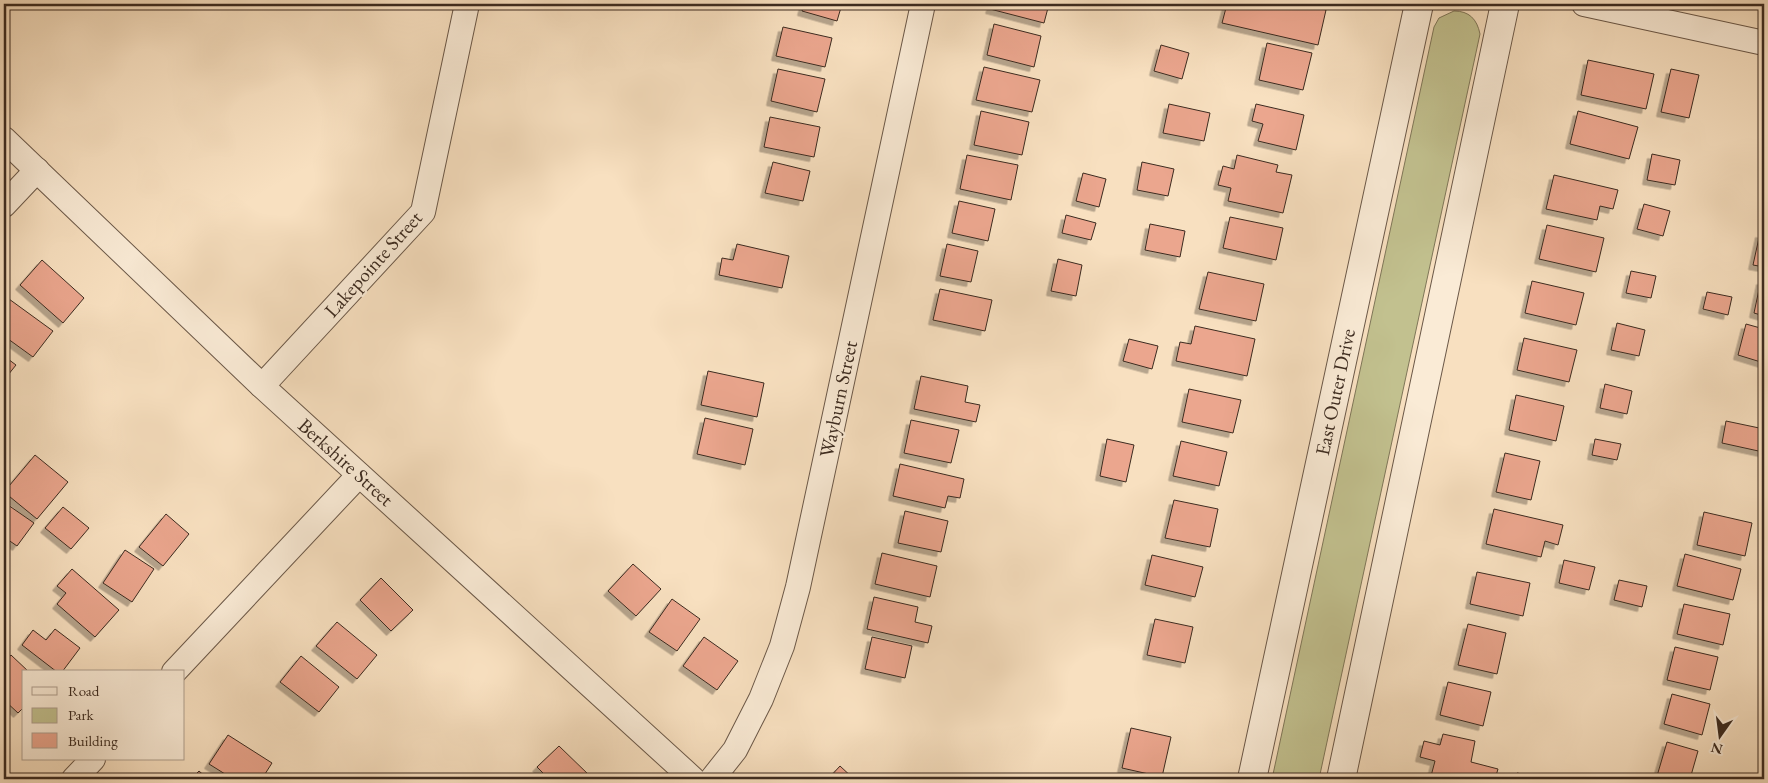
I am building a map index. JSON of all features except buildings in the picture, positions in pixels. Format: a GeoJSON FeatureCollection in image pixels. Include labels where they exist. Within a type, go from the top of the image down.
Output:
{"type":"FeatureCollection","features":[{"type":"Feature","properties":{"kind":"street","name":"Lakepointe Street"},"geometry":{"type":"LineString","coordinates":[[262,386],[423,212],[467,4]]}},
{"type":"Feature","properties":{"kind":"street","name":"Wayburn Street"},"geometry":{"type":"LineString","coordinates":[[712,779],[735,750],[761,699],[782,646],[798,587],[923,4]]}},
{"type":"Feature","properties":{"kind":"street","name":"East Outer Drive"},"geometry":{"type":"LineString","coordinates":[[1252,779],[1419,4]]}},
{"type":"Feature","properties":{"kind":"street"},"geometry":{"type":"LineString","coordinates":[[1341,779],[1505,4]]}},
{"type":"Feature","properties":{"kind":"street"},"geometry":{"type":"LineString","coordinates":[[1584,4],[1764,43]]}},
{"type":"Feature","properties":{"kind":"street","name":"Berkshire Street"},"geometry":{"type":"LineString","coordinates":[[4,139],[262,386],[693,779]]}},
{"type":"Feature","properties":{"kind":"street"},"geometry":{"type":"LineString","coordinates":[[4,205],[37,170]]}},
{"type":"Feature","properties":{"kind":"street"},"geometry":{"type":"LineString","coordinates":[[176,670],[359,475]]}},
{"type":"Feature","properties":{"kind":"street"},"geometry":{"type":"LineString","coordinates":[[74,779],[92,760]]}},
{"type":"Feature","properties":{"kind":"green space"},"geometry":{"type":"Polygon","coordinates":[[[1454,11],[1464,12],[1472,17],[1477,24],[1480,34],[1319,779],[1272,779],[1434,27],[1439,18],[1454,11]]]}}]}
